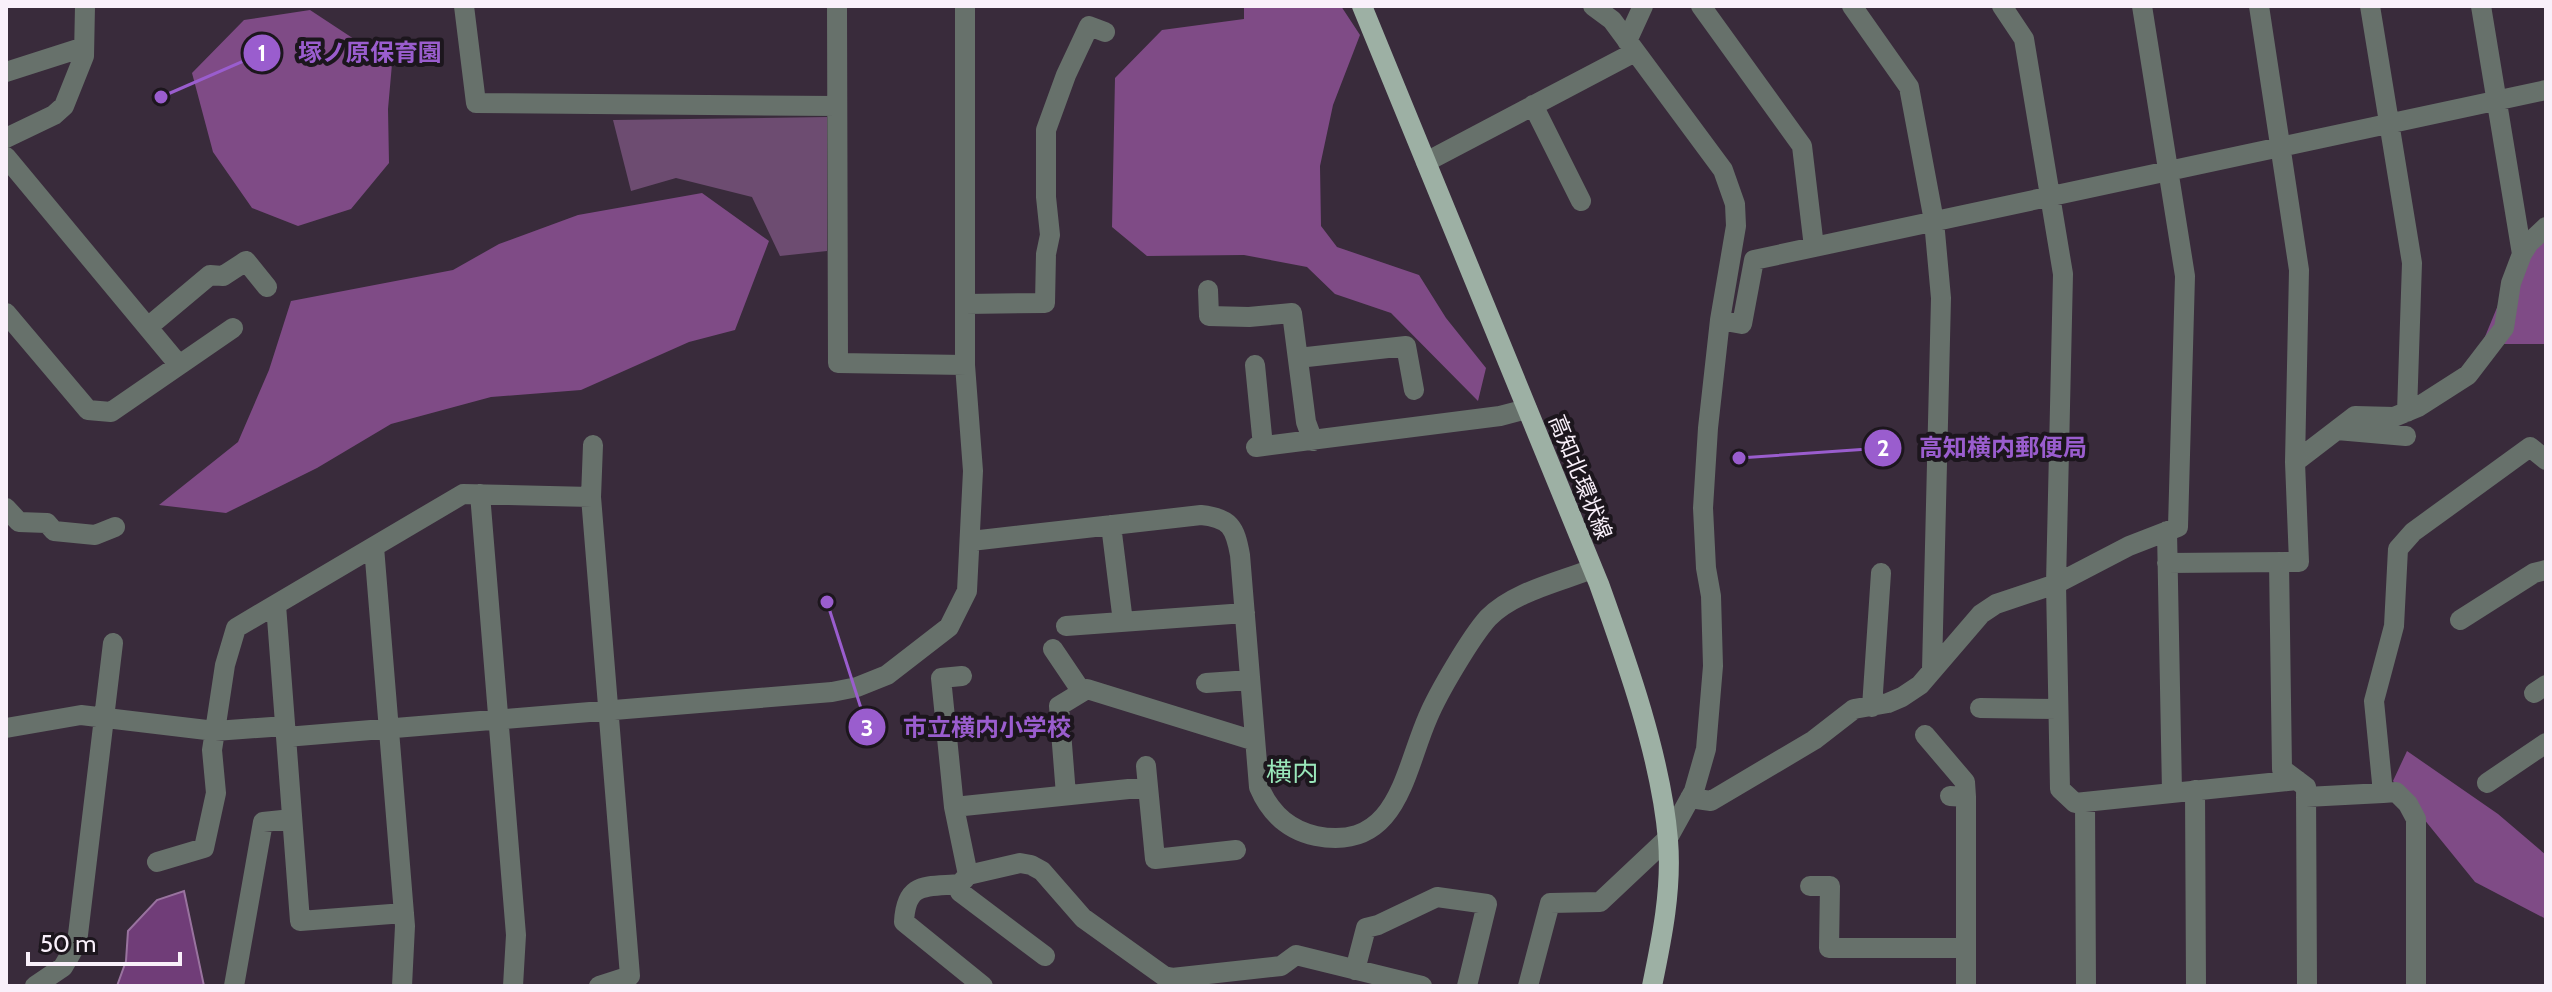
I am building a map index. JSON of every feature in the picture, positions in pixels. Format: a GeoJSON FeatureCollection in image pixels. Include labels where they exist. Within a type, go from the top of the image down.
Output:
{"type":"FeatureCollection","features":[{"type":"Feature","properties":{"kind":"main road","name":"高知北環状線"},"geometry":{"type":"LineString","coordinates":[[1362,6],[1592,569],[1628,666],[1659,786],[1668,838],[1667,901],[1652,986]]}},
{"type":"Feature","properties":{"kind":"street"},"geometry":{"type":"LineString","coordinates":[[6,138],[54,115],[64,106],[84,56],[85,6]]}},
{"type":"Feature","properties":{"kind":"street"},"geometry":{"type":"LineString","coordinates":[[464,6],[476,103],[837,106]]}},
{"type":"Feature","properties":{"kind":"street"},"geometry":{"type":"LineString","coordinates":[[837,6],[838,363],[965,365]]}},
{"type":"Feature","properties":{"kind":"street"},"geometry":{"type":"LineString","coordinates":[[6,728],[81,715],[215,731],[389,728],[832,692],[887,675],[949,627],[967,591],[973,471],[965,365],[965,6]]}},
{"type":"Feature","properties":{"kind":"street"},"geometry":{"type":"LineString","coordinates":[[1528,986],[1550,903],[1600,902],[1668,838],[1690,798],[1706,749],[1713,666],[1711,596],[1706,568],[1703,508],[1708,428],[1720,320],[1736,226],[1735,204],[1723,170],[1612,20],[1593,6]]}},
{"type":"Feature","properties":{"kind":"street"},"geometry":{"type":"LineString","coordinates":[[1426,162],[1533,105],[1631,46],[1643,6]]}},
{"type":"Feature","properties":{"kind":"street"},"geometry":{"type":"LineString","coordinates":[[1701,6],[1802,146],[1814,247]]}},
{"type":"Feature","properties":{"kind":"street"},"geometry":{"type":"LineString","coordinates":[[1852,6],[1909,87],[1934,221],[1941,298],[1932,670]]}},
{"type":"Feature","properties":{"kind":"street"},"geometry":{"type":"LineString","coordinates":[[2002,6],[2024,39],[2063,274],[2056,584],[2060,789],[2075,803],[2195,790],[2302,788],[2396,792],[2408,804],[2416,819],[2416,986]]}},
{"type":"Feature","properties":{"kind":"street"},"geometry":{"type":"LineString","coordinates":[[1690,798],[1711,801],[1814,740],[1854,709],[1872,707],[1902,697],[1920,685],[1981,614],[1996,604],[2056,584],[2129,546],[2178,527],[2185,276],[2142,6]]}},
{"type":"Feature","properties":{"kind":"street"},"geometry":{"type":"LineString","coordinates":[[2167,563],[2299,562],[2295,462],[2299,270],[2259,6]]}},
{"type":"Feature","properties":{"kind":"street"},"geometry":{"type":"LineString","coordinates":[[2370,6],[2412,263],[2407,412]]}},
{"type":"Feature","properties":{"kind":"street"},"geometry":{"type":"LineString","coordinates":[[2481,6],[2522,254]]}},
{"type":"Feature","properties":{"kind":"street"},"geometry":{"type":"LineString","coordinates":[[965,304],[1045,303],[1046,254],[1050,235],[1046,197],[1046,130],[1066,75],[1089,26],[1105,32]]}},
{"type":"Feature","properties":{"kind":"street"},"geometry":{"type":"LineString","coordinates":[[6,72],[84,47]]}},
{"type":"Feature","properties":{"kind":"street"},"geometry":{"type":"LineString","coordinates":[[1720,320],[1742,324],[1754,260],[2546,90]]}},
{"type":"Feature","properties":{"kind":"street"},"geometry":{"type":"LineString","coordinates":[[1533,105],[1581,201]]}},
{"type":"Feature","properties":{"kind":"street"},"geometry":{"type":"LineString","coordinates":[[6,157],[179,365]]}},
{"type":"Feature","properties":{"kind":"street"},"geometry":{"type":"LineString","coordinates":[[2295,462],[2355,416],[2394,417],[2459,383],[2504,328],[2511,283],[2522,254],[2546,227]]}},
{"type":"Feature","properties":{"kind":"street"},"geometry":{"type":"LineString","coordinates":[[148,327],[210,275],[223,276],[246,261],[267,287]]}},
{"type":"Feature","properties":{"kind":"street"},"geometry":{"type":"LineString","coordinates":[[1208,290],[1209,316],[1249,317],[1292,313],[1306,422],[1313,441]]}},
{"type":"Feature","properties":{"kind":"street"},"geometry":{"type":"LineString","coordinates":[[6,313],[88,410],[111,412],[233,328]]}},
{"type":"Feature","properties":{"kind":"street"},"geometry":{"type":"LineString","coordinates":[[1298,358],[1406,346],[1414,390]]}},
{"type":"Feature","properties":{"kind":"street"},"geometry":{"type":"LineString","coordinates":[[1255,365],[1260,446],[1500,416],[1527,409]]}},
{"type":"Feature","properties":{"kind":"street"},"geometry":{"type":"LineString","coordinates":[[2337,430],[2406,436]]}},
{"type":"Feature","properties":{"kind":"street"},"geometry":{"type":"LineString","coordinates":[[593,445],[591,497],[630,976],[599,986]]}},
{"type":"Feature","properties":{"kind":"street"},"geometry":{"type":"LineString","coordinates":[[2383,793],[2374,701],[2394,626],[2398,549],[2413,532],[2530,447],[2546,460]]}},
{"type":"Feature","properties":{"kind":"street"},"geometry":{"type":"LineString","coordinates":[[157,862],[204,848],[216,793],[212,750],[225,665],[236,628],[463,494],[591,497]]}},
{"type":"Feature","properties":{"kind":"street"},"geometry":{"type":"LineString","coordinates":[[480,494],[516,935],[513,986]]}},
{"type":"Feature","properties":{"kind":"street"},"geometry":{"type":"LineString","coordinates":[[6,508],[19,522],[47,523],[54,531],[95,535],[115,527]]}},
{"type":"Feature","properties":{"kind":"street"},"geometry":{"type":"LineString","coordinates":[[971,541],[1201,515],[1220,517],[1231,526],[1237,540],[1259,787],[1268,807],[1282,821],[1311,835],[1341,838],[1375,825],[1395,804],[1431,709],[1489,618],[1511,601],[1592,569]]}},
{"type":"Feature","properties":{"kind":"street"},"geometry":{"type":"LineString","coordinates":[[1111,525],[1123,622]]}},
{"type":"Feature","properties":{"kind":"street"},"geometry":{"type":"LineString","coordinates":[[2167,531],[2172,792]]}},
{"type":"Feature","properties":{"kind":"street"},"geometry":{"type":"LineString","coordinates":[[374,547],[404,913],[402,986]]}},
{"type":"Feature","properties":{"kind":"street"},"geometry":{"type":"LineString","coordinates":[[2279,562],[2282,769],[2302,788],[2307,986]]}},
{"type":"Feature","properties":{"kind":"street"},"geometry":{"type":"LineString","coordinates":[[2460,620],[2534,573],[2546,570]]}},
{"type":"Feature","properties":{"kind":"street"},"geometry":{"type":"LineString","coordinates":[[1872,707],[1881,573]]}},
{"type":"Feature","properties":{"kind":"street"},"geometry":{"type":"LineString","coordinates":[[276,605],[300,921],[404,913]]}},
{"type":"Feature","properties":{"kind":"street"},"geometry":{"type":"LineString","coordinates":[[1066,626],[1245,613]]}},
{"type":"Feature","properties":{"kind":"street"},"geometry":{"type":"LineString","coordinates":[[35,986],[63,967],[77,943],[113,643]]}},
{"type":"Feature","properties":{"kind":"street"},"geometry":{"type":"LineString","coordinates":[[1053,649],[1082,692]]}},
{"type":"Feature","properties":{"kind":"street"},"geometry":{"type":"LineString","coordinates":[[962,676],[941,678],[964,880],[960,892],[1045,956]]}},
{"type":"Feature","properties":{"kind":"street"},"geometry":{"type":"LineString","coordinates":[[1206,683],[1250,680]]}},
{"type":"Feature","properties":{"kind":"street"},"geometry":{"type":"LineString","coordinates":[[1066,795],[1059,706],[1087,689],[1255,741]]}},
{"type":"Feature","properties":{"kind":"street"},"geometry":{"type":"LineString","coordinates":[[1980,708],[2058,709]]}},
{"type":"Feature","properties":{"kind":"street"},"geometry":{"type":"LineString","coordinates":[[1925,735],[1965,782],[1958,796],[1966,986]]}},
{"type":"Feature","properties":{"kind":"street"},"geometry":{"type":"LineString","coordinates":[[2487,783],[2546,743]]}},
{"type":"Feature","properties":{"kind":"street"},"geometry":{"type":"LineString","coordinates":[[954,807],[1066,795],[1147,777],[1155,859],[1236,850]]}},
{"type":"Feature","properties":{"kind":"street"},"geometry":{"type":"LineString","coordinates":[[2195,790],[2196,986]]}},
{"type":"Feature","properties":{"kind":"street"},"geometry":{"type":"LineString","coordinates":[[2085,802],[2086,986]]}},
{"type":"Feature","properties":{"kind":"street"},"geometry":{"type":"LineString","coordinates":[[234,986],[263,822],[292,819]]}},
{"type":"Feature","properties":{"kind":"street"},"geometry":{"type":"LineString","coordinates":[[983,986],[904,922],[905,905],[911,894],[920,888],[964,880],[1020,863],[1042,871],[1083,918],[1164,976],[1172,978],[1281,966],[1296,955],[1422,986]]}},
{"type":"Feature","properties":{"kind":"street"},"geometry":{"type":"LineString","coordinates":[[1810,886],[1830,886],[1829,948],[1966,948]]}},
{"type":"Feature","properties":{"kind":"street"},"geometry":{"type":"LineString","coordinates":[[1355,970],[1366,928],[1437,897],[1487,904],[1467,986]]}},
{"type":"Feature","properties":{"kind":"shaded area"},"geometry":{"type":"Polygon","coordinates":[[[1244,6],[1341,6],[1360,35],[1333,105],[1320,166],[1321,226],[1337,247],[1419,275],[1446,318],[1486,368],[1478,401],[1391,313],[1335,294],[1307,267],[1244,255],[1147,256],[1112,227],[1115,78],[1162,30],[1244,19],[1244,6]]]}},
{"type":"Feature","properties":{"kind":"shaded area"},"geometry":{"type":"Polygon","coordinates":[[[310,10],[392,64],[388,109],[389,163],[351,209],[298,226],[252,208],[213,152],[192,73],[244,20],[310,10]]]}},
{"type":"Feature","properties":{"kind":"shaded area"},"geometry":{"type":"Polygon","coordinates":[[[827,117],[827,251],[780,256],[752,197],[676,178],[631,191],[613,120],[827,117]]]}},
{"type":"Feature","properties":{"kind":"shaded area"},"geometry":{"type":"Polygon","coordinates":[[[702,193],[769,241],[735,330],[689,342],[581,390],[491,397],[391,424],[317,468],[226,513],[159,505],[238,442],[269,370],[291,301],[453,270],[499,244],[578,215],[702,193]]]}},
{"type":"Feature","properties":{"kind":"shaded area"},"geometry":{"type":"Polygon","coordinates":[[[2546,233],[2546,344],[2482,344],[2526,237],[2546,233]]]}},
{"type":"Feature","properties":{"kind":"shaded area"},"geometry":{"type":"Polygon","coordinates":[[[2407,751],[2498,814],[2546,855],[2546,919],[2475,882],[2393,781],[2407,751]]]}},
{"type":"Feature","properties":{"kind":"shaded area"},"geometry":{"type":"Polygon","coordinates":[[[184,891],[204,986],[117,986],[126,961],[128,931],[157,900],[184,891]]]}},
{"type":"Feature","properties":{"kind":"place","name":"塚ノ原保育園"},"geometry":{"type":"Point","coordinates":[161,97]}},
{"type":"Feature","properties":{"kind":"place","name":"高知横内郵便局"},"geometry":{"type":"Point","coordinates":[1739,458]}},
{"type":"Feature","properties":{"kind":"place","name":"市立横内小学校"},"geometry":{"type":"Point","coordinates":[827,602]}},
{"type":"Feature","properties":{"kind":"district","name":"横内"},"geometry":{"type":"Point","coordinates":[1292,772]}}]}
